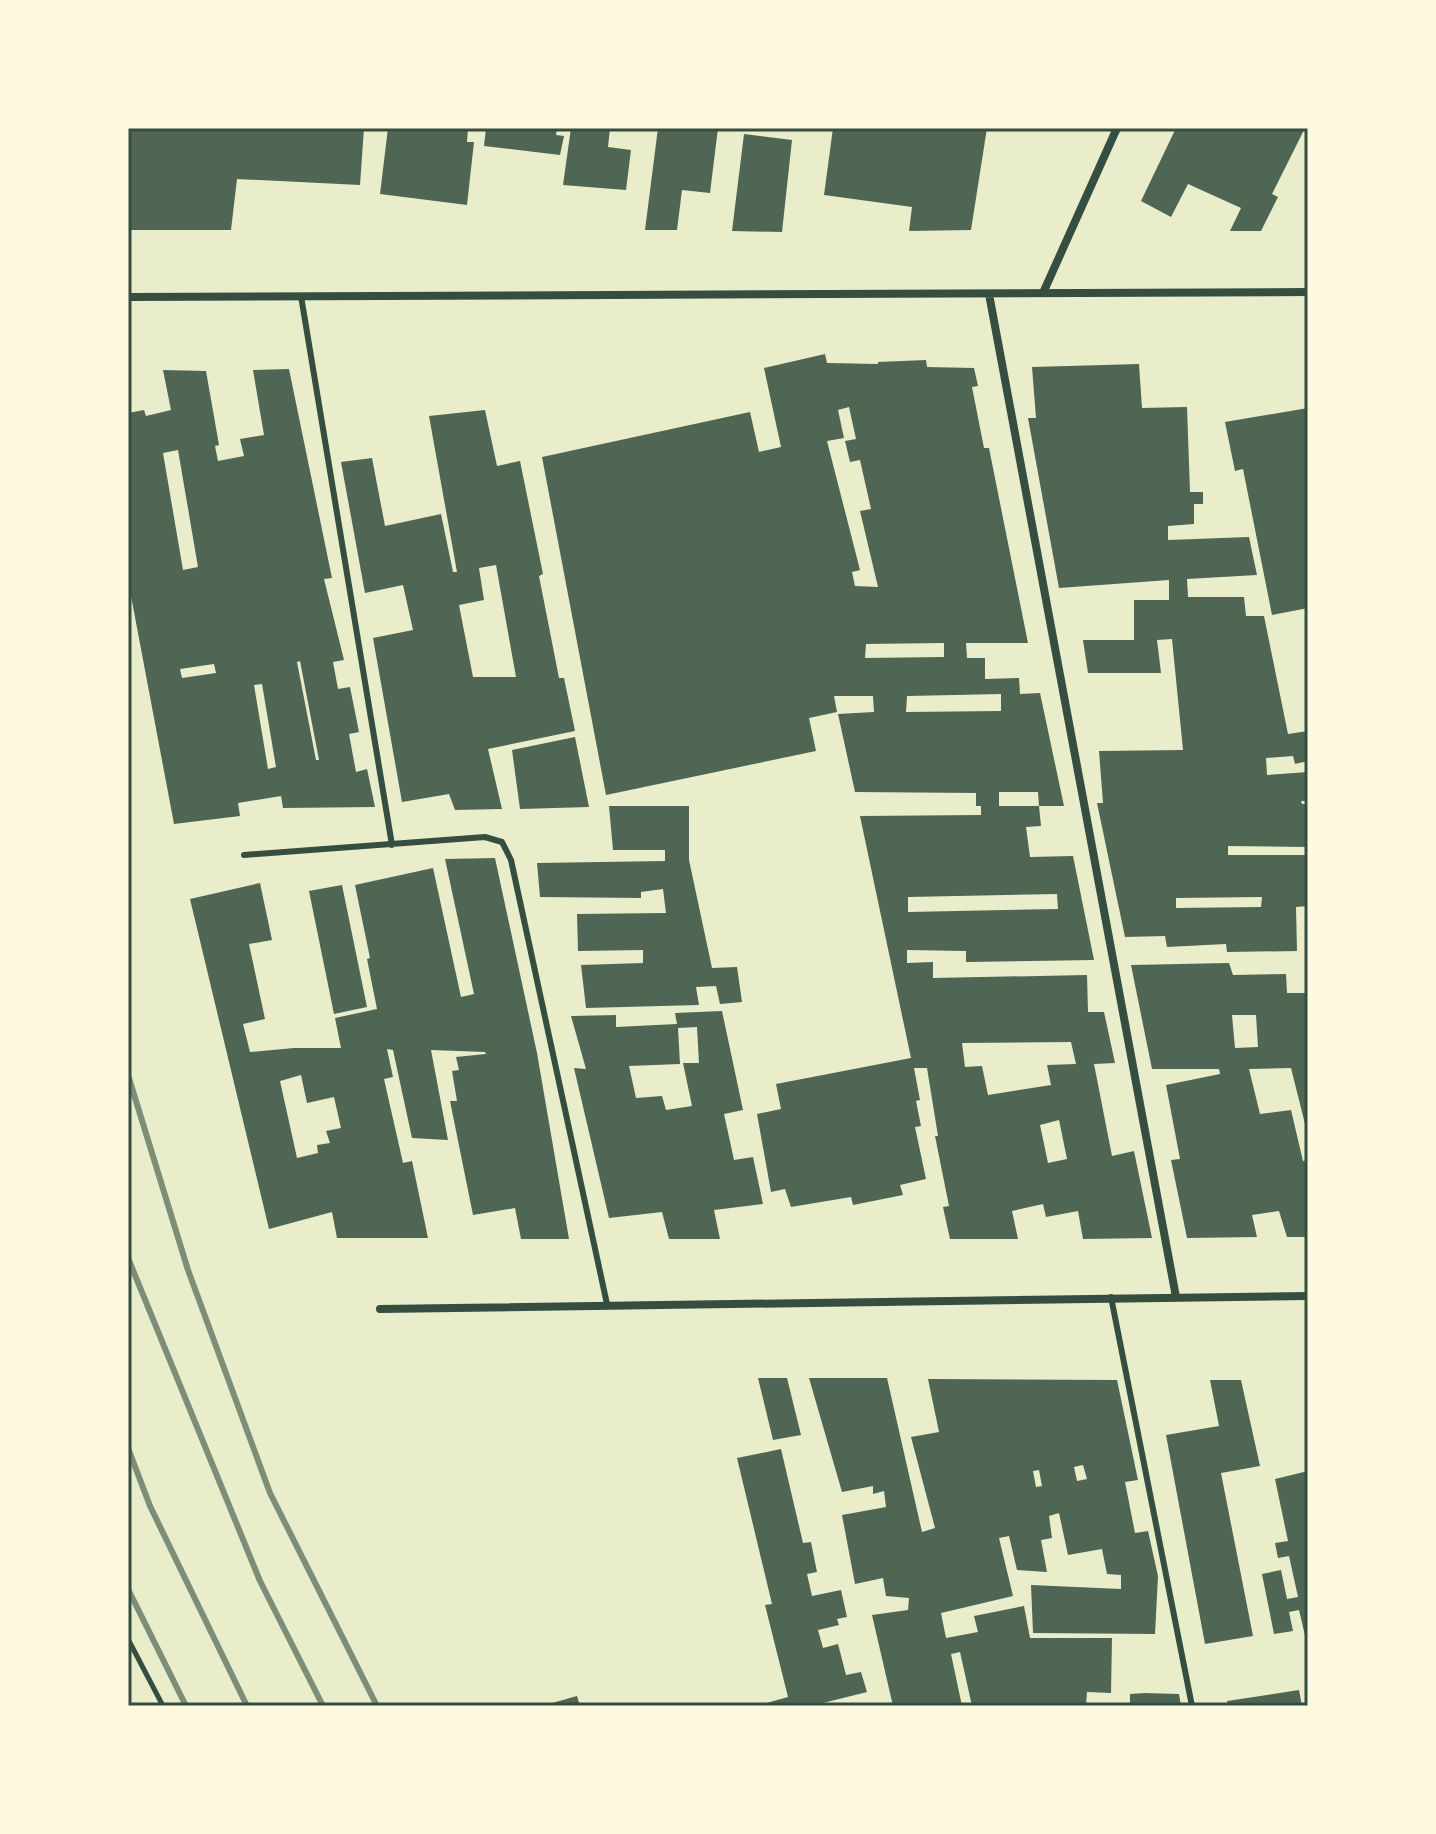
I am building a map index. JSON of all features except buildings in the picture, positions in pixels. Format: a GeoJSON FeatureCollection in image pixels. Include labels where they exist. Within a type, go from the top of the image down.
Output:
{"type":"FeatureCollection","features":[{"type":"Feature","properties":{"kind":"street"},"geometry":{"type":"LineString","coordinates":[[1043,293],[1117,128]]}},
{"type":"Feature","properties":{"kind":"street"},"geometry":{"type":"LineString","coordinates":[[128,297],[1308,292]]}},
{"type":"Feature","properties":{"kind":"street"},"geometry":{"type":"LineString","coordinates":[[989,294],[1176,1297]]}},
{"type":"Feature","properties":{"kind":"street"},"geometry":{"type":"LineString","coordinates":[[380,1309],[1308,1296]]}},
{"type":"Feature","properties":{"kind":"lane"},"geometry":{"type":"LineString","coordinates":[[301,296],[392,845]]}},
{"type":"Feature","properties":{"kind":"lane"},"geometry":{"type":"LineString","coordinates":[[244,855],[485,837],[502,842],[511,860],[607,1304]]}},
{"type":"Feature","properties":{"kind":"lane"},"geometry":{"type":"LineString","coordinates":[[1111,1297],[1192,1706]]}},
{"type":"Feature","properties":{"kind":"path"},"geometry":{"type":"LineString","coordinates":[[128,1639],[163,1706]]}},
{"type":"Feature","properties":{"kind":"railway"},"geometry":{"type":"LineString","coordinates":[[128,1075],[188,1270],[270,1493],[377,1706]]}},
{"type":"Feature","properties":{"kind":"railway"},"geometry":{"type":"LineString","coordinates":[[128,1258],[260,1581],[323,1706]]}},
{"type":"Feature","properties":{"kind":"railway"},"geometry":{"type":"LineString","coordinates":[[128,1448],[150,1506],[247,1706]]}},
{"type":"Feature","properties":{"kind":"railway"},"geometry":{"type":"LineString","coordinates":[[128,1589],[186,1706]]}}]}
